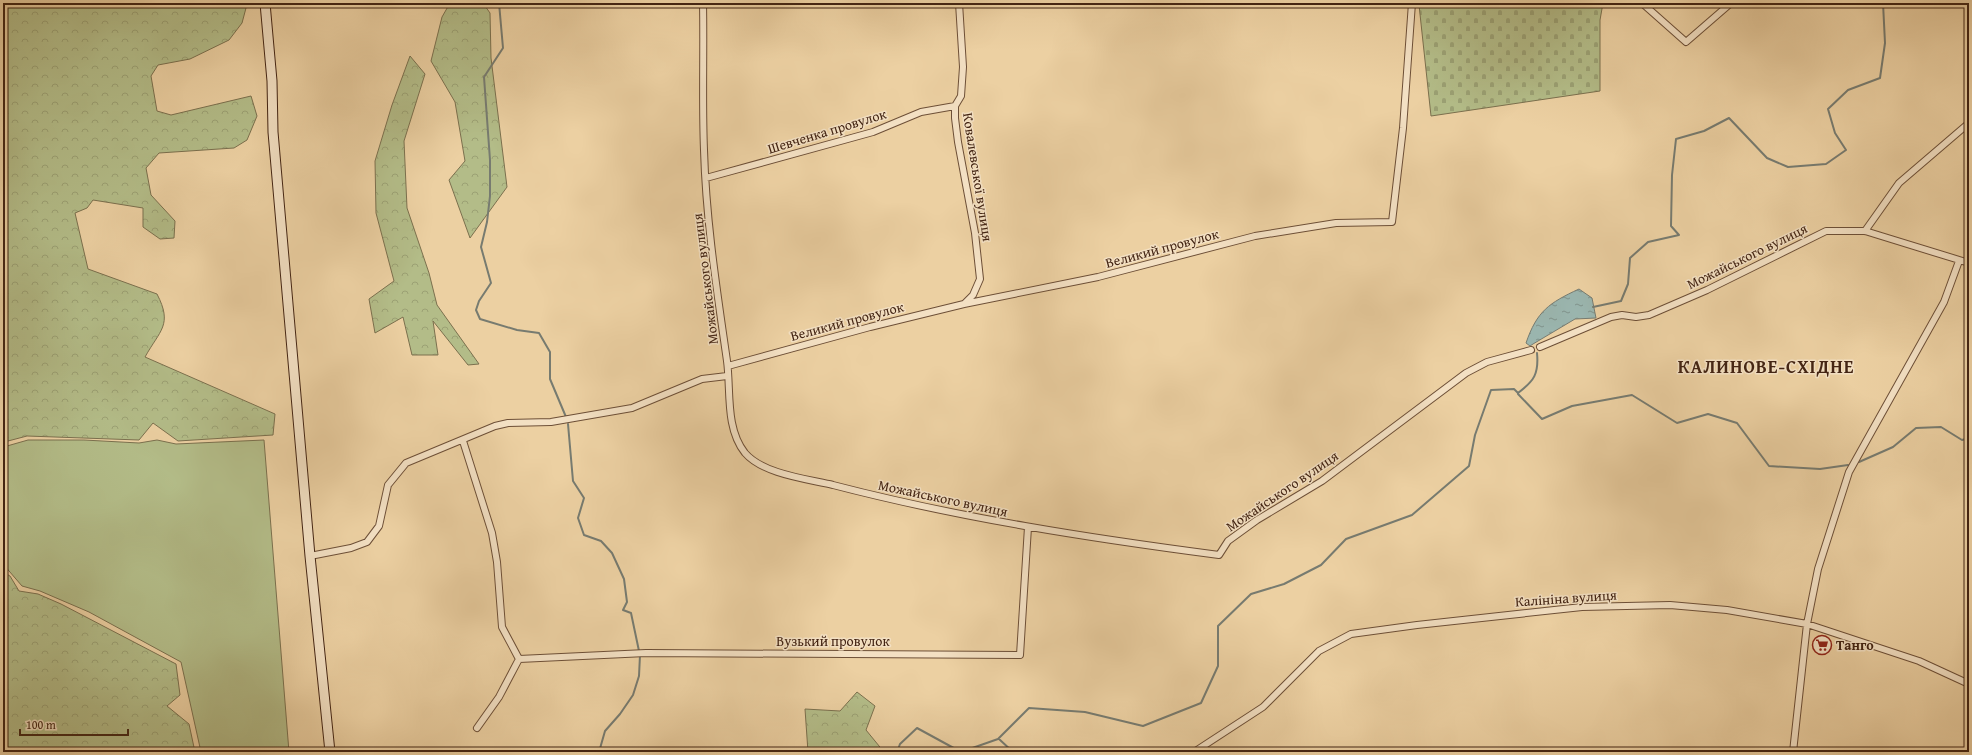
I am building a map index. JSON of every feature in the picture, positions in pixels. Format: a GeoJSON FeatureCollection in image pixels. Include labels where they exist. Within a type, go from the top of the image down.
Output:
{"type":"FeatureCollection","features":[{"type":"Feature","properties":{"kind":"main road"},"geometry":{"type":"LineString","coordinates":[[265,3],[272,82],[273,132],[310,556],[330,752]]}},
{"type":"Feature","properties":{"kind":"street","name":"Можайського вулиця"},"geometry":{"type":"LineString","coordinates":[[703,3],[704,149],[712,258],[728,366],[727,376],[729,408],[736,435],[746,453],[768,468],[892,500],[1028,527],[1219,555],[1228,541],[1257,520],[1322,481],[1466,373],[1487,362],[1531,350]]}},
{"type":"Feature","properties":{"kind":"street","name":"Ковалевської вулиця"},"geometry":{"type":"LineString","coordinates":[[958,3],[963,67],[961,96],[955,106],[958,142],[975,233],[980,279],[977,287],[964,304]]}},
{"type":"Feature","properties":{"kind":"street","name":"Великий провулок"},"geometry":{"type":"LineString","coordinates":[[728,366],[870,327],[964,304],[1098,278],[1255,236],[1336,223],[1392,222],[1403,128],[1412,3]]}},
{"type":"Feature","properties":{"kind":"street"},"geometry":{"type":"LineString","coordinates":[[1642,3],[1686,42],[1732,3]]}},
{"type":"Feature","properties":{"kind":"street","name":"Шевченка провулок"},"geometry":{"type":"LineString","coordinates":[[706,178],[873,132],[922,112],[955,106]]}},
{"type":"Feature","properties":{"kind":"street"},"geometry":{"type":"LineString","coordinates":[[1865,230],[1899,183],[1969,122]]}},
{"type":"Feature","properties":{"kind":"street","name":"Можайського вулиця"},"geometry":{"type":"LineString","coordinates":[[1540,347],[1611,317],[1622,315],[1636,317],[1649,315],[1707,290],[1826,230],[1865,230],[1969,263]]}},
{"type":"Feature","properties":{"kind":"street"},"geometry":{"type":"LineString","coordinates":[[1793,752],[1807,624],[1818,569],[1849,472],[1944,302],[1959,261]]}},
{"type":"Feature","properties":{"kind":"street"},"geometry":{"type":"LineString","coordinates":[[310,556],[351,548],[367,542],[379,526],[388,485],[406,463],[463,441],[471,435],[508,423],[551,422],[632,408],[702,379],[727,376]]}},
{"type":"Feature","properties":{"kind":"street"},"geometry":{"type":"LineString","coordinates":[[463,441],[474,481],[492,533],[497,562],[502,626],[518,659],[499,698],[477,728]]}},
{"type":"Feature","properties":{"kind":"street","name":"Вузький провулок"},"geometry":{"type":"LineString","coordinates":[[518,659],[646,653],[1020,655],[1028,527]]}},
{"type":"Feature","properties":{"kind":"street","name":"Калініна вулиця"},"geometry":{"type":"LineString","coordinates":[[1194,752],[1263,707],[1319,651],[1351,634],[1582,606],[1670,605],[1727,610],[1807,624],[1919,661],[1969,684]]}},
{"type":"Feature","properties":{"kind":"green space"},"geometry":{"type":"Polygon","coordinates":[[[3,3],[245,3],[246,8],[242,23],[229,40],[190,59],[158,65],[151,76],[157,111],[171,115],[251,96],[257,116],[247,140],[234,148],[159,153],[146,168],[151,195],[175,221],[174,238],[160,239],[143,227],[143,208],[93,200],[87,208],[75,213],[88,269],[157,294],[162,304],[164,313],[163,327],[145,357],[275,414],[273,435],[178,441],[153,423],[139,440],[27,436],[8,441],[3,446],[3,3]]]}},
{"type":"Feature","properties":{"kind":"green space"},"geometry":{"type":"Polygon","coordinates":[[[450,3],[483,3],[490,13],[491,58],[507,187],[470,238],[449,180],[465,161],[455,102],[431,61],[442,17],[450,3]]]}},
{"type":"Feature","properties":{"kind":"green space"},"geometry":{"type":"Polygon","coordinates":[[[1427,3],[1603,3],[1600,20],[1600,91],[1431,116],[1419,5],[1427,3]]]}},
{"type":"Feature","properties":{"kind":"green space"},"geometry":{"type":"Polygon","coordinates":[[[410,56],[425,74],[404,141],[407,208],[429,273],[437,305],[479,364],[468,365],[433,321],[438,355],[412,355],[403,317],[375,333],[369,299],[394,281],[376,213],[375,161],[392,105],[410,56]]]}},
{"type":"Feature","properties":{"kind":"green space"},"geometry":{"type":"Polygon","coordinates":[[[28,440],[84,440],[139,443],[157,440],[176,444],[264,440],[289,752],[201,752],[181,662],[89,612],[40,591],[22,586],[3,564],[3,452],[7,446],[28,440]]]}},
{"type":"Feature","properties":{"kind":"green space"},"geometry":{"type":"Polygon","coordinates":[[[3,572],[10,576],[19,591],[38,594],[61,604],[176,664],[180,695],[167,706],[189,724],[195,752],[3,752],[3,572]]]}},
{"type":"Feature","properties":{"kind":"green space"},"geometry":{"type":"Polygon","coordinates":[[[857,692],[875,706],[866,730],[884,752],[808,752],[805,709],[840,711],[857,692]]]}},
{"type":"Feature","properties":{"kind":"water"},"geometry":{"type":"Polygon","coordinates":[[[1579,289],[1592,298],[1596,318],[1575,319],[1530,346],[1526,343],[1535,323],[1545,309],[1579,289]]]}},
{"type":"Feature","properties":{"kind":"waterway"},"geometry":{"type":"LineString","coordinates":[[499,3],[503,48],[484,77],[490,160],[490,196],[487,222],[481,247],[491,283],[479,301],[476,310],[480,319],[517,330],[539,333],[550,352],[550,379],[566,417]]}},
{"type":"Feature","properties":{"kind":"waterway"},"geometry":{"type":"LineString","coordinates":[[1593,307],[1621,301],[1628,284],[1630,258],[1648,242],[1679,235],[1671,226],[1672,175],[1676,139],[1704,131],[1729,118],[1767,158],[1788,167],[1826,164],[1846,150],[1835,133],[1828,109],[1848,90],[1880,78],[1885,43],[1883,3]]}},
{"type":"Feature","properties":{"kind":"waterway"},"geometry":{"type":"LineString","coordinates":[[897,752],[900,744],[917,728],[961,752],[998,739],[1029,708],[1085,712],[1143,726],[1201,703],[1218,666],[1218,626],[1251,594],[1284,584],[1321,565],[1346,539],[1412,515],[1469,466],[1475,435],[1491,390],[1514,389],[1518,393],[1528,385],[1532,381],[1536,372],[1537,353]]}},
{"type":"Feature","properties":{"kind":"waterway"},"geometry":{"type":"LineString","coordinates":[[1518,394],[1542,419],[1572,406],[1632,395],[1677,423],[1708,414],[1737,423],[1769,466],[1820,469],[1848,465]]}},
{"type":"Feature","properties":{"kind":"waterway"},"geometry":{"type":"LineString","coordinates":[[568,424],[573,481],[584,498],[578,518],[584,535],[601,541],[612,553],[624,579],[627,602],[623,610],[631,613],[639,651]]}},
{"type":"Feature","properties":{"kind":"waterway"},"geometry":{"type":"LineString","coordinates":[[1859,462],[1893,447],[1916,428],[1941,427],[1962,440],[1969,438]]}},
{"type":"Feature","properties":{"kind":"waterway"},"geometry":{"type":"LineString","coordinates":[[599,752],[605,731],[620,714],[633,695],[639,676],[640,655]]}},
{"type":"Feature","properties":{"kind":"waterway"},"geometry":{"type":"LineString","coordinates":[[999,739],[1013,752]]}},
{"type":"Feature","properties":{"kind":"place","name":"Танго"},"geometry":{"type":"Point","coordinates":[1822,645]}},
{"type":"Feature","properties":{"kind":"district","name":"КАЛИНОВЕ-СХІДНЕ"},"geometry":{"type":"Point","coordinates":[1766,366]}}]}
